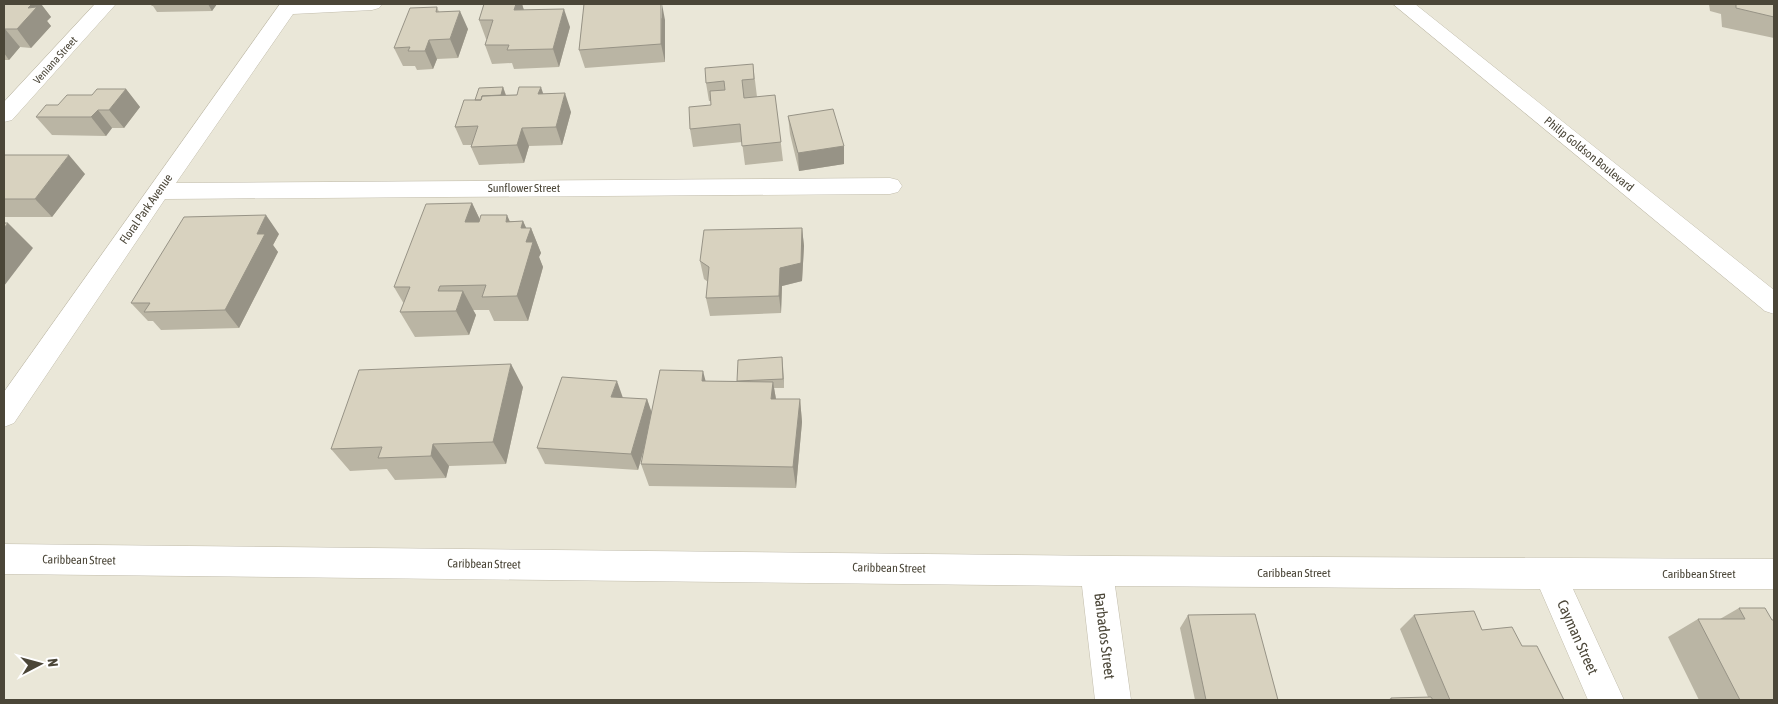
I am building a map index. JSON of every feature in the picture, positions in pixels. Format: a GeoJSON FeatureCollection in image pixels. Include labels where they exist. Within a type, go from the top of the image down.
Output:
{"type":"FeatureCollection","features":[{"type":"Feature","properties":{"kind":"street","name":"Veniana Street"},"geometry":{"type":"LineString","coordinates":[[4,115],[106,4]]}},
{"type":"Feature","properties":{"kind":"street"},"geometry":{"type":"LineString","coordinates":[[289,6],[372,4]]}},
{"type":"Feature","properties":{"kind":"street","name":"Philip Goldson Boulevard"},"geometry":{"type":"LineString","coordinates":[[1404,4],[1774,304]]}},
{"type":"Feature","properties":{"kind":"street","name":"Floral Park Avenue"},"geometry":{"type":"LineString","coordinates":[[4,415],[158,191],[289,6]]}},
{"type":"Feature","properties":{"kind":"street","name":"Sunflower Street"},"geometry":{"type":"LineString","coordinates":[[158,191],[890,186]]}},
{"type":"Feature","properties":{"kind":"street","name":"Caribbean Street"},"geometry":{"type":"LineString","coordinates":[[4,559],[1097,572],[1774,574]]}},
{"type":"Feature","properties":{"kind":"street","name":"Barbados Street"},"geometry":{"type":"LineString","coordinates":[[1097,572],[1113,700]]}},
{"type":"Feature","properties":{"kind":"street","name":"Cayman Street"},"geometry":{"type":"LineString","coordinates":[[1550,574],[1606,700]]}},
{"type":"Feature","properties":{"kind":"shaded area"},"geometry":{"type":"Polygon","coordinates":[[[4,4],[1774,4],[1774,700],[4,700],[4,4]]]}},
{"type":"Feature","properties":{"kind":"building"},"geometry":{"type":"Polygon","coordinates":[[[4,4],[32,4],[28,8],[37,7],[17,29],[5,29],[4,31],[4,4]]]}},
{"type":"Feature","properties":{"kind":"building"},"geometry":{"type":"Polygon","coordinates":[[[484,4],[516,4],[514,10],[564,9],[553,49],[507,50],[509,45],[485,45],[493,20],[479,20],[484,4]]]}},
{"type":"Feature","properties":{"kind":"building"},"geometry":{"type":"Polygon","coordinates":[[[584,4],[661,4],[661,44],[579,50],[584,4]]]}},
{"type":"Feature","properties":{"kind":"building"},"geometry":{"type":"Polygon","coordinates":[[[1736,4],[1774,4],[1774,17],[1736,8],[1736,4]]]}},
{"type":"Feature","properties":{"kind":"building"},"geometry":{"type":"Polygon","coordinates":[[[437,7],[436,12],[460,11],[450,39],[429,40],[425,51],[408,51],[410,47],[394,48],[410,8],[437,7]]]}},
{"type":"Feature","properties":{"kind":"building"},"geometry":{"type":"Polygon","coordinates":[[[753,64],[754,79],[742,80],[744,98],[775,95],[781,142],[742,146],[740,124],[690,129],[689,107],[711,105],[710,91],[725,90],[724,81],[706,83],[705,68],[753,64]]]}},
{"type":"Feature","properties":{"kind":"building"},"geometry":{"type":"Polygon","coordinates":[[[503,87],[501,95],[482,96],[481,100],[475,100],[479,88],[503,87]]]}},
{"type":"Feature","properties":{"kind":"building"},"geometry":{"type":"Polygon","coordinates":[[[519,87],[541,87],[538,94],[565,93],[556,127],[522,128],[517,145],[471,147],[478,126],[455,127],[464,100],[481,100],[482,96],[517,95],[519,87]]]}},
{"type":"Feature","properties":{"kind":"building"},"geometry":{"type":"Polygon","coordinates":[[[97,89],[126,89],[109,110],[98,110],[91,117],[36,117],[46,105],[58,105],[67,95],[92,95],[97,89]]]}},
{"type":"Feature","properties":{"kind":"building"},"geometry":{"type":"Polygon","coordinates":[[[833,109],[844,146],[798,153],[788,116],[833,109]]]}},
{"type":"Feature","properties":{"kind":"building"},"geometry":{"type":"Polygon","coordinates":[[[4,155],[69,155],[35,199],[4,199],[4,155]]]}},
{"type":"Feature","properties":{"kind":"building"},"geometry":{"type":"Polygon","coordinates":[[[472,203],[465,222],[479,222],[481,215],[507,215],[506,222],[523,221],[521,228],[531,228],[526,242],[533,242],[517,296],[482,297],[486,285],[440,286],[438,291],[463,291],[456,311],[400,312],[410,287],[394,287],[426,204],[472,203]]]}},
{"type":"Feature","properties":{"kind":"building"},"geometry":{"type":"Polygon","coordinates":[[[266,215],[257,234],[265,234],[225,310],[144,312],[150,303],[131,303],[184,217],[266,215]]]}},
{"type":"Feature","properties":{"kind":"building"},"geometry":{"type":"Polygon","coordinates":[[[802,228],[801,263],[780,268],[779,296],[706,298],[709,267],[700,261],[704,230],[802,228]]]}},
{"type":"Feature","properties":{"kind":"building"},"geometry":{"type":"Polygon","coordinates":[[[782,357],[783,379],[737,381],[738,360],[782,357]]]}},
{"type":"Feature","properties":{"kind":"building"},"geometry":{"type":"Polygon","coordinates":[[[511,364],[493,442],[433,444],[431,456],[378,458],[382,447],[331,449],[359,370],[511,364]]]}},
{"type":"Feature","properties":{"kind":"building"},"geometry":{"type":"Polygon","coordinates":[[[660,370],[703,371],[702,381],[773,382],[771,399],[800,399],[793,467],[641,464],[660,370]]]}},
{"type":"Feature","properties":{"kind":"building"},"geometry":{"type":"Polygon","coordinates":[[[562,377],[617,381],[611,397],[647,399],[631,454],[537,448],[562,377]]]}},
{"type":"Feature","properties":{"kind":"building"},"geometry":{"type":"Polygon","coordinates":[[[1739,608],[1765,608],[1772,620],[1774,620],[1774,700],[1740,700],[1698,619],[1745,619],[1739,608]]]}},
{"type":"Feature","properties":{"kind":"building"},"geometry":{"type":"Polygon","coordinates":[[[1474,611],[1482,630],[1512,627],[1522,646],[1537,646],[1564,700],[1450,700],[1414,615],[1474,611]]]}},
{"type":"Feature","properties":{"kind":"building"},"geometry":{"type":"Polygon","coordinates":[[[1255,614],[1278,700],[1206,700],[1188,615],[1255,614]]]}},
{"type":"Feature","properties":{"kind":"building"},"geometry":{"type":"Polygon","coordinates":[[[1431,697],[1433,700],[1391,700],[1391,698],[1431,697]]]}}]}
